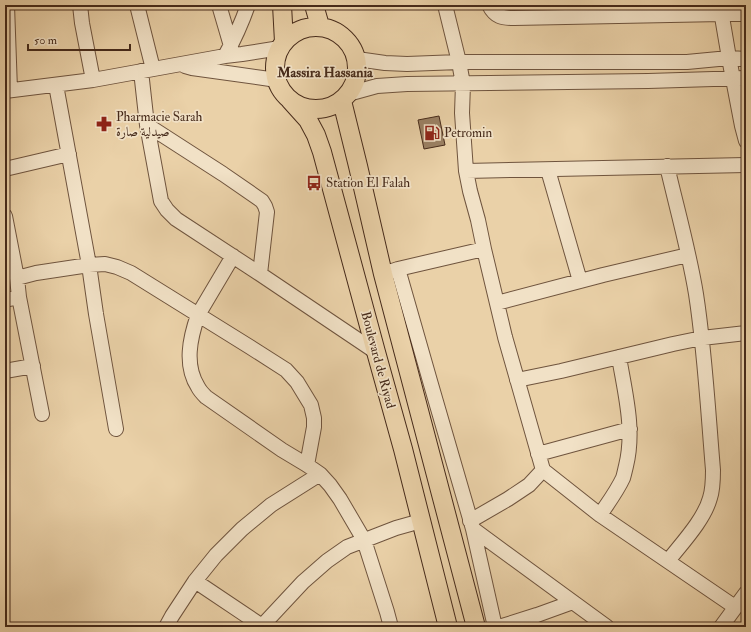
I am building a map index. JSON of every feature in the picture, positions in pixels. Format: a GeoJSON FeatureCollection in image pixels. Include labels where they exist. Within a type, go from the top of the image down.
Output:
{"type":"FeatureCollection","features":[{"type":"Feature","properties":{"kind":"main road"},"geometry":{"type":"LineString","coordinates":[[282,5],[282,45],[275,64],[277,80],[284,95],[302,107],[316,109],[330,107],[345,97],[355,83],[358,71],[357,59],[352,47],[344,36],[333,30],[320,26],[307,27],[294,33],[282,45]]}},
{"type":"Feature","properties":{"kind":"main road"},"geometry":{"type":"LineString","coordinates":[[314,5],[320,26]]}},
{"type":"Feature","properties":{"kind":"main road","name":"Boulevard de Riyad"},"geometry":{"type":"LineString","coordinates":[[345,97],[355,152],[390,272],[476,627]]}},
{"type":"Feature","properties":{"kind":"main road","name":"Boulevard de Riyad"},"geometry":{"type":"LineString","coordinates":[[290,100],[308,120],[316,135],[322,152],[403,449],[448,627]]}},
{"type":"Feature","properties":{"kind":"street"},"geometry":{"type":"LineString","coordinates":[[80,5],[93,80]]}},
{"type":"Feature","properties":{"kind":"street"},"geometry":{"type":"LineString","coordinates":[[137,5],[147,70],[147,126],[161,201],[167,210],[176,219],[376,352]]}},
{"type":"Feature","properties":{"kind":"street"},"geometry":{"type":"LineString","coordinates":[[218,5],[228,51]]}},
{"type":"Feature","properties":{"kind":"street"},"geometry":{"type":"LineString","coordinates":[[228,51],[248,5]]}},
{"type":"Feature","properties":{"kind":"street"},"geometry":{"type":"LineString","coordinates":[[445,5],[463,84],[462,113],[466,171],[470,191],[478,220],[496,303],[543,470],[600,515],[735,607]]}},
{"type":"Feature","properties":{"kind":"street"},"geometry":{"type":"LineString","coordinates":[[489,5],[492,10],[502,18],[596,11],[721,9],[746,14]]}},
{"type":"Feature","properties":{"kind":"street"},"geometry":{"type":"LineString","coordinates":[[6,9],[7,91],[93,80],[178,64],[228,51],[242,54],[282,45]]}},
{"type":"Feature","properties":{"kind":"street"},"geometry":{"type":"LineString","coordinates":[[721,9],[729,58],[739,78],[742,126],[746,141]]}},
{"type":"Feature","properties":{"kind":"street"},"geometry":{"type":"LineString","coordinates":[[357,59],[400,64],[459,62],[687,62],[746,58]]}},
{"type":"Feature","properties":{"kind":"street"},"geometry":{"type":"LineString","coordinates":[[178,64],[192,68],[277,80]]}},
{"type":"Feature","properties":{"kind":"street"},"geometry":{"type":"LineString","coordinates":[[345,97],[377,86],[407,84],[648,81],[739,78]]}},
{"type":"Feature","properties":{"kind":"street"},"geometry":{"type":"LineString","coordinates":[[56,85],[90,265],[96,314],[116,429]]}},
{"type":"Feature","properties":{"kind":"street"},"geometry":{"type":"LineString","coordinates":[[147,126],[262,201],[266,212],[260,274]]}},
{"type":"Feature","properties":{"kind":"street"},"geometry":{"type":"LineString","coordinates":[[5,169],[69,154]]}},
{"type":"Feature","properties":{"kind":"street"},"geometry":{"type":"LineString","coordinates":[[466,171],[746,165]]}},
{"type":"Feature","properties":{"kind":"street"},"geometry":{"type":"LineString","coordinates":[[667,166],[688,255],[702,338],[713,470],[710,500],[705,511],[699,522],[668,561]]}},
{"type":"Feature","properties":{"kind":"street"},"geometry":{"type":"LineString","coordinates":[[548,170],[580,282]]}},
{"type":"Feature","properties":{"kind":"street"},"geometry":{"type":"LineString","coordinates":[[5,216],[6,232],[42,414]]}},
{"type":"Feature","properties":{"kind":"street"},"geometry":{"type":"LineString","coordinates":[[484,249],[390,272],[432,389],[472,525],[495,627]]}},
{"type":"Feature","properties":{"kind":"street"},"geometry":{"type":"LineString","coordinates":[[496,303],[688,255]]}},
{"type":"Feature","properties":{"kind":"street"},"geometry":{"type":"LineString","coordinates":[[233,256],[198,315],[194,325],[189,348],[193,376],[198,388],[206,397],[282,450],[320,474],[330,485],[364,540],[391,627]]}},
{"type":"Feature","properties":{"kind":"street"},"geometry":{"type":"LineString","coordinates":[[16,278],[90,265],[105,264],[117,267],[131,273],[286,370],[297,382],[311,405],[314,418],[314,427],[307,465]]}},
{"type":"Feature","properties":{"kind":"street"},"geometry":{"type":"LineString","coordinates":[[5,300],[19,298]]}},
{"type":"Feature","properties":{"kind":"street"},"geometry":{"type":"LineString","coordinates":[[517,380],[702,338],[746,333]]}},
{"type":"Feature","properties":{"kind":"street"},"geometry":{"type":"LineString","coordinates":[[600,515],[614,495],[623,477],[628,460],[630,429],[619,357]]}},
{"type":"Feature","properties":{"kind":"street"},"geometry":{"type":"LineString","coordinates":[[5,372],[33,366]]}},
{"type":"Feature","properties":{"kind":"street"},"geometry":{"type":"LineString","coordinates":[[538,454],[630,429]]}},
{"type":"Feature","properties":{"kind":"street"},"geometry":{"type":"LineString","coordinates":[[472,525],[529,485],[543,470]]}},
{"type":"Feature","properties":{"kind":"street"},"geometry":{"type":"LineString","coordinates":[[166,627],[195,582],[216,555],[242,529],[271,505],[320,474]]}},
{"type":"Feature","properties":{"kind":"street"},"geometry":{"type":"LineString","coordinates":[[195,582],[261,627],[303,582],[327,561],[347,547],[396,528],[421,521]]}},
{"type":"Feature","properties":{"kind":"street"},"geometry":{"type":"LineString","coordinates":[[472,525],[573,602],[591,621],[607,627]]}},
{"type":"Feature","properties":{"kind":"street"},"geometry":{"type":"LineString","coordinates":[[721,627],[746,593]]}},
{"type":"Feature","properties":{"kind":"street"},"geometry":{"type":"LineString","coordinates":[[499,627],[537,616],[573,602]]}},
{"type":"Feature","properties":{"kind":"building","name":"Petromin"},"geometry":{"type":"Polygon","coordinates":[[[439,116],[445,145],[424,149],[418,120],[439,116]]]}},
{"type":"Feature","properties":{"kind":"place","name":"Pharmacie Sarah صيدلية صارة"},"geometry":{"type":"Point","coordinates":[104,124]}},
{"type":"Feature","properties":{"kind":"place","name":"Petromin"},"geometry":{"type":"Point","coordinates":[432,133]}},
{"type":"Feature","properties":{"kind":"place","name":"Station El Falah"},"geometry":{"type":"Point","coordinates":[314,183]}},
{"type":"Feature","properties":{"kind":"district","name":"Massira Hassania"},"geometry":{"type":"Point","coordinates":[325,72]}}]}
